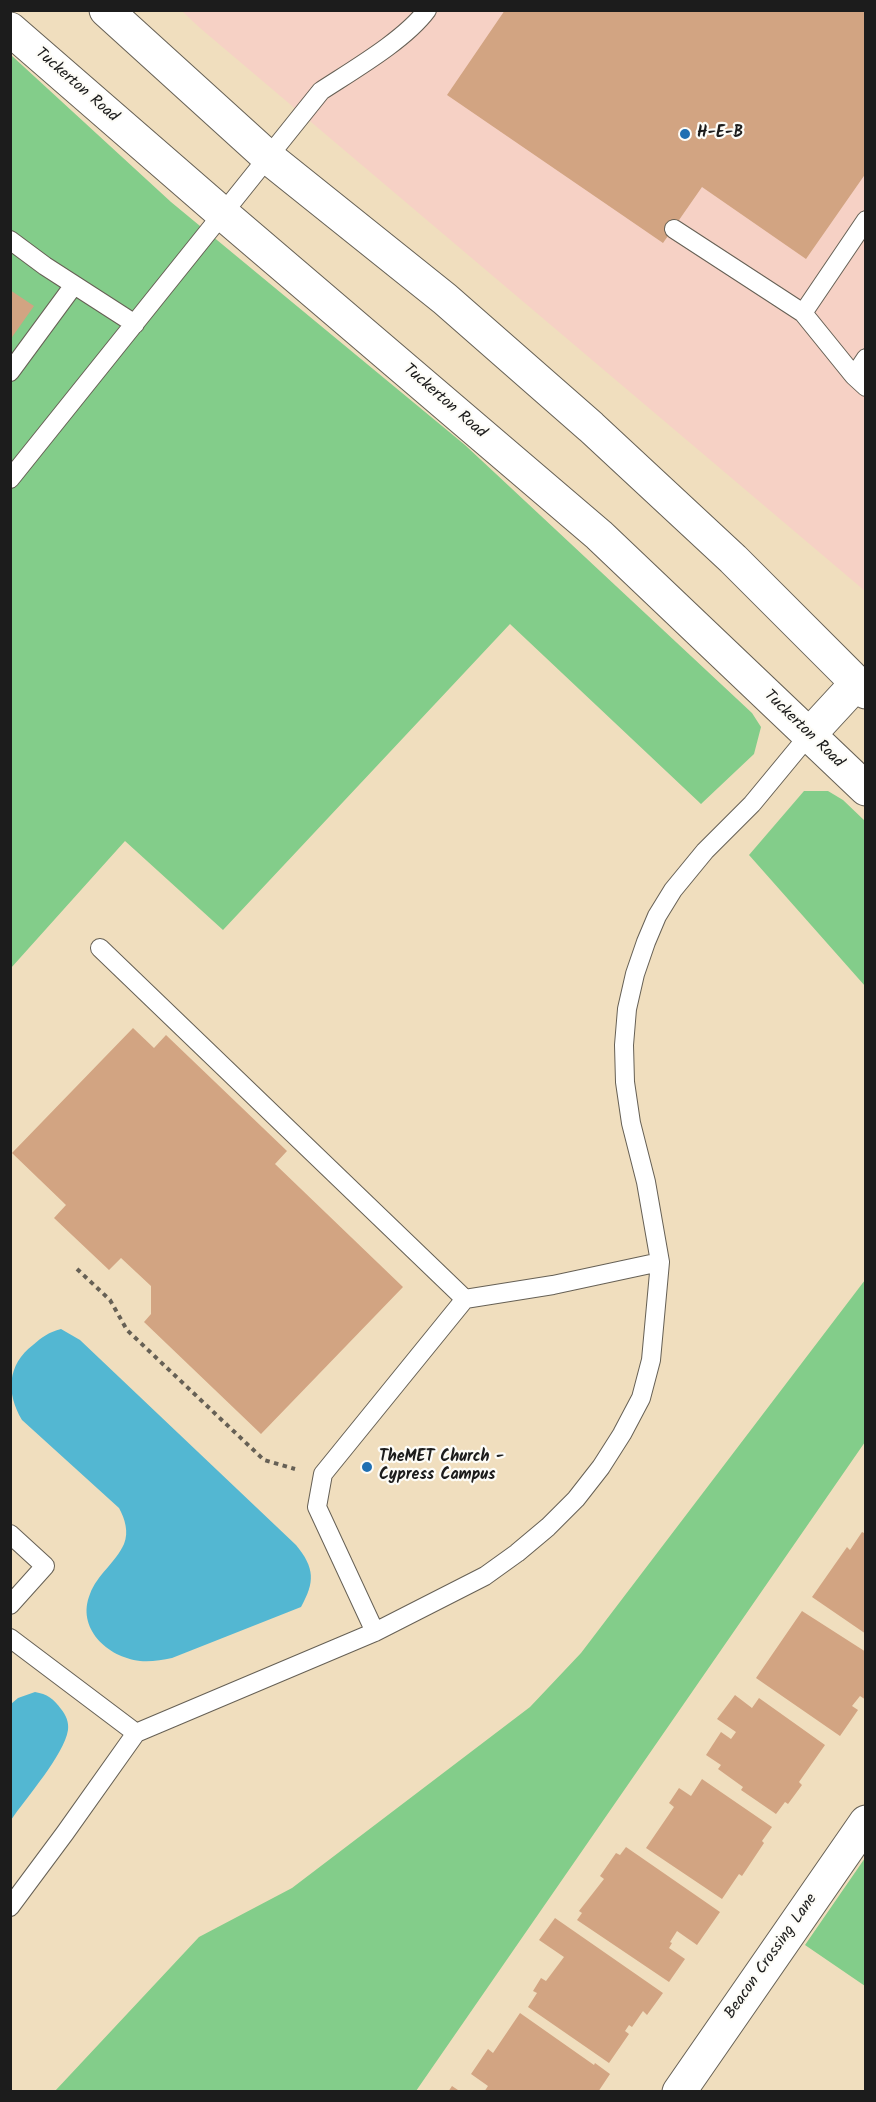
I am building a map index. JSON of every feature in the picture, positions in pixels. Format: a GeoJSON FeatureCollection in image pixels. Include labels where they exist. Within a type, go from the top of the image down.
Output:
{"type":"FeatureCollection","features":[{"type":"Feature","properties":{"kind":"main road"},"geometry":{"type":"LineString","coordinates":[[106,10],[269,158],[445,299],[591,427],[862,682],[809,735]]}},
{"type":"Feature","properties":{"kind":"main road","name":"Tuckerton Road"},"geometry":{"type":"LineString","coordinates":[[10,29],[599,535],[866,789]]}},
{"type":"Feature","properties":{"kind":"main road","name":"Beacon Crossing Lane"},"geometry":{"type":"LineString","coordinates":[[679,2091],[866,1822]]}},
{"type":"Feature","properties":{"kind":"lane"},"geometry":{"type":"LineString","coordinates":[[10,479],[321,92],[386,47],[420,20],[427,11]]}},
{"type":"Feature","properties":{"kind":"lane"},"geometry":{"type":"LineString","coordinates":[[803,313],[866,220]]}},
{"type":"Feature","properties":{"kind":"lane"},"geometry":{"type":"LineString","coordinates":[[674,229],[803,313],[860,381]]}},
{"type":"Feature","properties":{"kind":"lane"},"geometry":{"type":"LineString","coordinates":[[10,240],[45,266],[135,324]]}},
{"type":"Feature","properties":{"kind":"lane"},"geometry":{"type":"LineString","coordinates":[[10,372],[74,285]]}},
{"type":"Feature","properties":{"kind":"lane"},"geometry":{"type":"LineString","coordinates":[[860,381],[866,357]]}},
{"type":"Feature","properties":{"kind":"lane"},"geometry":{"type":"LineString","coordinates":[[10,1907],[136,1733],[375,1632],[485,1576],[548,1527],[601,1467],[641,1398],[651,1360],[660,1262],[646,1182],[631,1123],[625,1082],[624,1045],[627,1009],[635,974],[657,916],[680,881],[705,851],[752,804],[809,735]]}},
{"type":"Feature","properties":{"kind":"lane"},"geometry":{"type":"LineString","coordinates":[[100,948],[465,1299]]}},
{"type":"Feature","properties":{"kind":"lane"},"geometry":{"type":"LineString","coordinates":[[375,1632],[317,1507],[322,1474],[465,1299],[553,1285],[660,1262]]}},
{"type":"Feature","properties":{"kind":"lane"},"geometry":{"type":"LineString","coordinates":[[10,1534],[45,1566],[10,1605]]}},
{"type":"Feature","properties":{"kind":"lane"},"geometry":{"type":"LineString","coordinates":[[10,1638],[136,1733]]}},
{"type":"Feature","properties":{"kind":"path"},"geometry":{"type":"LineString","coordinates":[[77,1269],[110,1300],[127,1330],[264,1460],[295,1468]]}},
{"type":"Feature","properties":{"kind":"shaded area"},"geometry":{"type":"Polygon","coordinates":[[[182,11],[865,11],[865,591],[200,28],[182,11]]]}},
{"type":"Feature","properties":{"kind":"green space"},"geometry":{"type":"Polygon","coordinates":[[[11,55],[171,202],[465,445],[752,713],[761,727],[754,754],[701,804],[510,624],[223,930],[125,841],[11,968],[11,55]]]}},
{"type":"Feature","properties":{"kind":"green space"},"geometry":{"type":"Polygon","coordinates":[[[804,791],[828,791],[843,800],[865,821],[865,986],[749,855],[804,791]]]}},
{"type":"Feature","properties":{"kind":"green space"},"geometry":{"type":"Polygon","coordinates":[[[865,1280],[865,1442],[416,2091],[55,2091],[199,1937],[292,1888],[530,1707],[581,1653],[865,1280]]]}},
{"type":"Feature","properties":{"kind":"green space"},"geometry":{"type":"Polygon","coordinates":[[[865,1858],[865,1986],[805,1945],[865,1858]]]}},
{"type":"Feature","properties":{"kind":"water"},"geometry":{"type":"Polygon","coordinates":[[[61,1329],[80,1340],[296,1545],[307,1561],[311,1575],[309,1590],[301,1607],[172,1658],[160,1660],[140,1661],[116,1654],[97,1639],[87,1618],[87,1606],[93,1587],[124,1544],[126,1526],[123,1517],[119,1508],[22,1420],[13,1400],[12,1380],[18,1361],[43,1337],[61,1329]]]}},
{"type":"Feature","properties":{"kind":"water"},"geometry":{"type":"Polygon","coordinates":[[[35,1692],[47,1696],[58,1705],[67,1719],[68,1730],[60,1752],[11,1820],[11,1704],[18,1698],[35,1692]]]}},
{"type":"Feature","properties":{"kind":"building","name":"H-E-B"},"geometry":{"type":"Polygon","coordinates":[[[505,10],[866,10],[866,173],[806,259],[702,187],[663,243],[447,95],[505,10]]]}},
{"type":"Feature","properties":{"kind":"building"},"geometry":{"type":"Polygon","coordinates":[[[10,290],[34,306],[10,340],[10,290]]]}},
{"type":"Feature","properties":{"kind":"building"},"geometry":{"type":"Polygon","coordinates":[[[133,1028],[154,1048],[166,1035],[287,1151],[275,1164],[403,1287],[261,1434],[144,1322],[151,1314],[151,1286],[121,1258],[109,1270],[54,1218],[66,1205],[12,1153],[133,1028]]]}},
{"type":"Feature","properties":{"kind":"building"},"geometry":{"type":"Polygon","coordinates":[[[862,1532],[866,1534],[866,1634],[812,1597],[847,1547],[850,1550],[862,1532]]]}},
{"type":"Feature","properties":{"kind":"building"},"geometry":{"type":"Polygon","coordinates":[[[802,1611],[866,1652],[866,1700],[860,1696],[852,1706],[858,1710],[840,1736],[756,1678],[802,1611]]]}},
{"type":"Feature","properties":{"kind":"building"},"geometry":{"type":"Polygon","coordinates":[[[735,1695],[752,1708],[759,1698],[825,1745],[799,1782],[802,1785],[788,1804],[785,1802],[776,1814],[741,1790],[743,1787],[718,1769],[721,1765],[706,1755],[721,1732],[731,1739],[736,1732],[717,1719],[735,1695]]]}},
{"type":"Feature","properties":{"kind":"building"},"geometry":{"type":"Polygon","coordinates":[[[702,1779],[772,1827],[742,1876],[739,1874],[722,1899],[646,1848],[674,1807],[669,1803],[679,1788],[691,1796],[702,1779]]]}},
{"type":"Feature","properties":{"kind":"building"},"geometry":{"type":"Polygon","coordinates":[[[626,1847],[720,1912],[697,1945],[677,1931],[669,1948],[685,1959],[669,1982],[577,1920],[582,1913],[579,1911],[604,1879],[600,1876],[616,1853],[620,1855],[626,1847]]]}},
{"type":"Feature","properties":{"kind":"building"},"geometry":{"type":"Polygon","coordinates":[[[555,1918],[663,1993],[647,2015],[643,2011],[632,2027],[629,2025],[625,2031],[629,2034],[609,2063],[528,2007],[537,1993],[533,1991],[541,1978],[546,1981],[564,1957],[539,1940],[555,1918]]]}},
{"type":"Feature","properties":{"kind":"building"},"geometry":{"type":"Polygon","coordinates":[[[520,2013],[610,2074],[598,2092],[484,2092],[488,2086],[471,2074],[488,2049],[493,2053],[520,2013]]]}},
{"type":"Feature","properties":{"kind":"building"},"geometry":{"type":"Polygon","coordinates":[[[452,2086],[461,2092],[448,2092],[452,2086]]]}},
{"type":"Feature","properties":{"kind":"place","name":"H-E-B"},"geometry":{"type":"Point","coordinates":[685,134]}},
{"type":"Feature","properties":{"kind":"place","name":"TheMET Church - Cypress Campus"},"geometry":{"type":"Point","coordinates":[367,1467]}}]}
